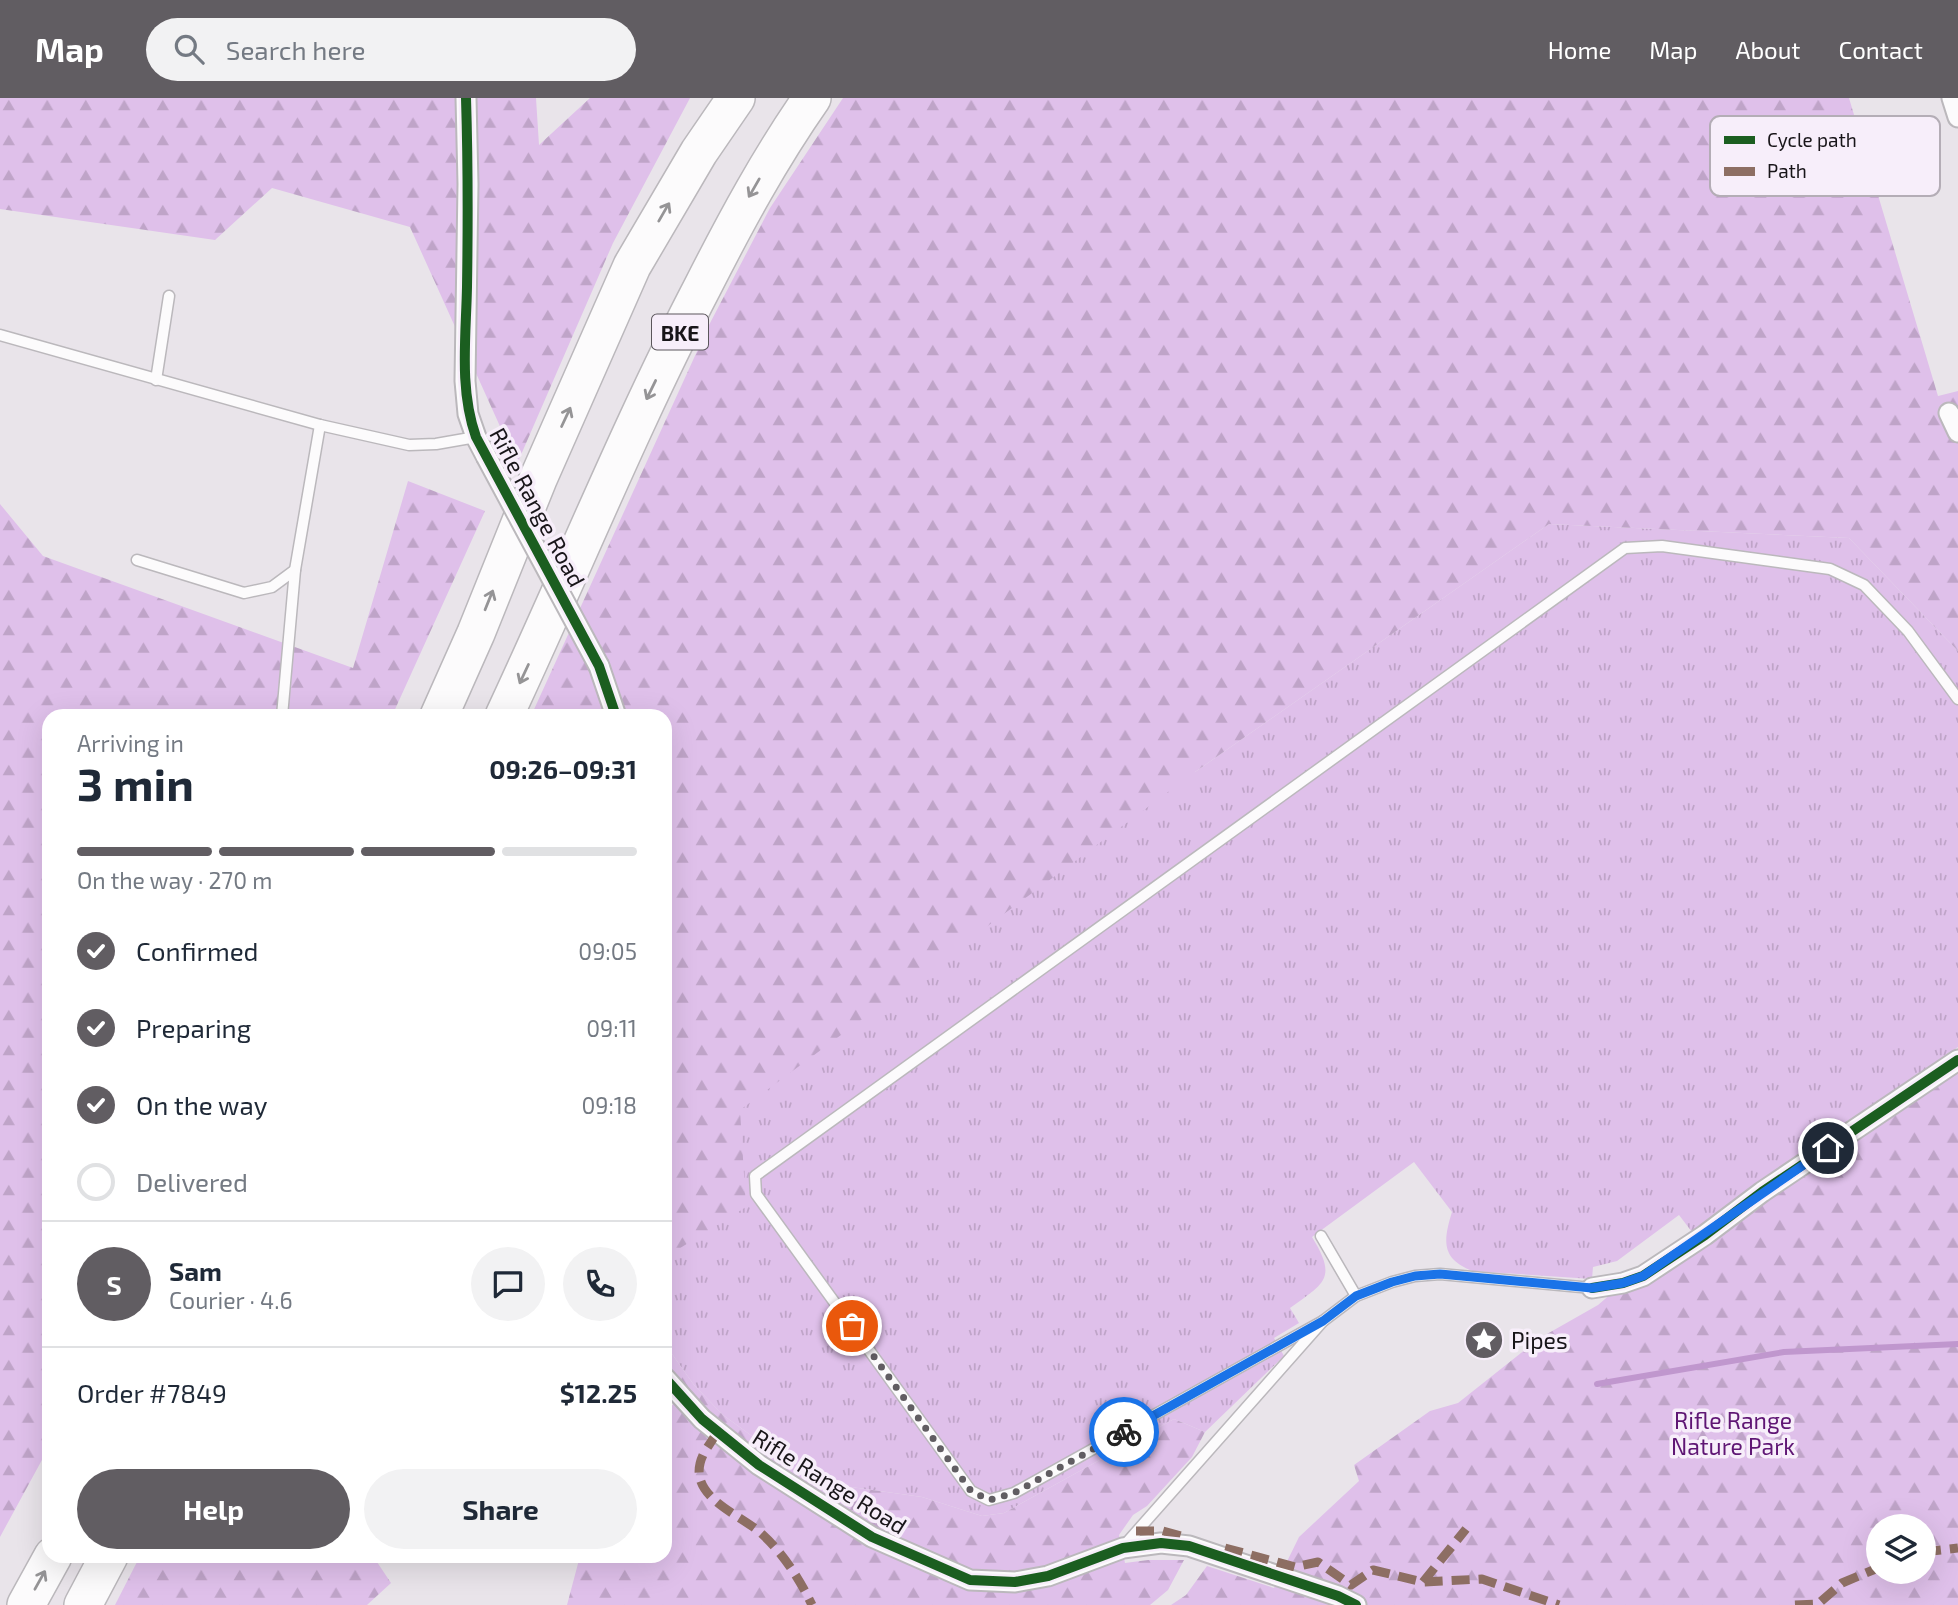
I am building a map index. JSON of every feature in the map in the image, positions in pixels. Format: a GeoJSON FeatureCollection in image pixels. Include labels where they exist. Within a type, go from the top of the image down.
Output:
{"type":"FeatureCollection","features":[{"type":"Feature","properties":{"kind":"highway"},"geometry":{"type":"LineString","coordinates":[[442,709],[538,479],[632,266],[699,152],[736,98]]}},
{"type":"Feature","properties":{"kind":"highway","name":"BKE"},"geometry":{"type":"LineString","coordinates":[[507,709],[644,404],[695,302],[751,192],[790,129],[813,98]]}},
{"type":"Feature","properties":{"kind":"highway"},"geometry":{"type":"LineString","coordinates":[[26,1605],[49,1563]]}},
{"type":"Feature","properties":{"kind":"highway"},"geometry":{"type":"LineString","coordinates":[[83,1605],[106,1563]]}},
{"type":"Feature","properties":{"kind":"street","name":"Rifle Range Road"},"geometry":{"type":"LineString","coordinates":[[466,98],[468,184],[465,381],[468,414],[476,437],[599,666],[614,709]]}},
{"type":"Feature","properties":{"kind":"street"},"geometry":{"type":"LineString","coordinates":[[1952,98],[1958,117]]}},
{"type":"Feature","properties":{"kind":"street"},"geometry":{"type":"LineString","coordinates":[[1949,412],[1958,432]]}},
{"type":"Feature","properties":{"kind":"street"},"geometry":{"type":"LineString","coordinates":[[1592,1288],[1623,1283],[1643,1276],[1958,1060]]}},
{"type":"Feature","properties":{"kind":"street","name":"Rifle Range Road"},"geometry":{"type":"LineString","coordinates":[[672,1386],[702,1419],[759,1465],[872,1537],[970,1580],[1015,1583],[1048,1576],[1122,1548],[1161,1543],[1189,1546],[1338,1596],[1356,1605]]}},
{"type":"Feature","properties":{"kind":"lane"},"geometry":{"type":"LineString","coordinates":[[156,380],[169,296]]}},
{"type":"Feature","properties":{"kind":"lane"},"geometry":{"type":"LineString","coordinates":[[0,335],[320,425],[409,445],[436,444],[476,437]]}},
{"type":"Feature","properties":{"kind":"lane"},"geometry":{"type":"LineString","coordinates":[[283,709],[295,570],[320,425]]}},
{"type":"Feature","properties":{"kind":"lane"},"geometry":{"type":"LineString","coordinates":[[1592,1288],[1440,1274],[1415,1276],[1392,1282],[1356,1296],[1323,1321],[1014,1493],[989,1500],[971,1491],[756,1194],[755,1176],[1625,548],[1662,546],[1830,569],[1864,585],[1908,631],[1958,699]]}},
{"type":"Feature","properties":{"kind":"lane"},"geometry":{"type":"LineString","coordinates":[[137,560],[244,593],[272,587],[295,570]]}},
{"type":"Feature","properties":{"kind":"lane"},"geometry":{"type":"LineString","coordinates":[[1321,1237],[1356,1296]]}},
{"type":"Feature","properties":{"kind":"lane"},"geometry":{"type":"LineString","coordinates":[[1122,1548],[1323,1321]]}},
{"type":"Feature","properties":{"kind":"green space"},"geometry":{"type":"Polygon","coordinates":[[[0,98],[536,98],[539,145],[590,98],[690,98],[613,243],[517,464],[410,227],[272,188],[215,240],[0,209],[0,98]]]}},
{"type":"Feature","properties":{"kind":"green space"},"geometry":{"type":"Polygon","coordinates":[[[843,98],[1849,98],[1854,116],[1710,116],[1710,196],[1878,196],[1938,396],[1958,391],[1958,651],[1849,538],[1549,524],[1195,772],[740,1110],[746,1207],[672,1253],[672,709],[534,709],[709,325],[770,208],[843,98]]]}},
{"type":"Feature","properties":{"kind":"green space"},"geometry":{"type":"Polygon","coordinates":[[[408,481],[485,511],[395,709],[42,709],[42,1460],[0,1537],[0,504],[43,556],[353,668],[408,481]]]}},
{"type":"Feature","properties":{"kind":"green space"},"geometry":{"type":"Polygon","coordinates":[[[1549,524],[1849,538],[1958,651],[1958,1047],[1692,1232],[1679,1215],[1617,1261],[1593,1267],[1592,1279],[1473,1271],[1455,1261],[1447,1248],[1446,1240],[1452,1212],[1414,1162],[1312,1237],[1324,1262],[1324,1279],[1290,1308],[1299,1323],[1274,1338],[1284,1356],[1205,1432],[1174,1419],[1004,1513],[982,1516],[922,1497],[844,1486],[770,1449],[723,1415],[694,1385],[672,1354],[672,798],[1195,772],[1549,524]]]}},
{"type":"Feature","properties":{"kind":"green space","name":"Rifle Range Nature Park"},"geometry":{"type":"Polygon","coordinates":[[[1958,1071],[1958,1605],[1171,1605],[1186,1595],[1207,1566],[1274,1588],[1299,1537],[1359,1481],[1354,1465],[1430,1411],[1458,1403],[1540,1338],[1598,1305],[1612,1293],[1646,1283],[1670,1270],[1765,1198],[1958,1071]]]}},
{"type":"Feature","properties":{"kind":"green space"},"geometry":{"type":"Polygon","coordinates":[[[672,1354],[694,1385],[723,1415],[770,1449],[844,1486],[922,1497],[982,1516],[1004,1513],[1174,1419],[1205,1432],[1192,1457],[1147,1506],[1133,1515],[1119,1535],[1125,1563],[1184,1560],[1168,1590],[1150,1605],[567,1605],[578,1563],[672,1563],[672,1405],[685,1395],[672,1379],[672,1354]]]}},
{"type":"Feature","properties":{"kind":"green space"},"geometry":{"type":"Polygon","coordinates":[[[136,1563],[378,1563],[391,1583],[367,1605],[115,1605],[136,1563]]]}},
{"type":"Feature","properties":{"kind":"waterway"},"geometry":{"type":"LineString","coordinates":[[1597,1384],[1784,1352],[1958,1344]]}},
{"type":"Feature","properties":{"kind":"marked path"},"geometry":{"type":"LineString","coordinates":[[717,1432],[703,1455],[699,1469],[701,1482],[717,1502],[770,1541],[790,1567],[812,1605]]}},
{"type":"Feature","properties":{"kind":"marked path"},"geometry":{"type":"LineString","coordinates":[[1423,1582],[1466,1529]]}},
{"type":"Feature","properties":{"kind":"marked path"},"geometry":{"type":"LineString","coordinates":[[1136,1531],[1163,1531],[1188,1538]]}},
{"type":"Feature","properties":{"kind":"marked path"},"geometry":{"type":"LineString","coordinates":[[1225,1548],[1295,1567],[1318,1562],[1351,1585],[1373,1570],[1423,1582],[1482,1579],[1559,1605]]}},
{"type":"Feature","properties":{"kind":"marked path"},"geometry":{"type":"LineString","coordinates":[[1936,1551],[1958,1548]]}},
{"type":"Feature","properties":{"kind":"marked path"},"geometry":{"type":"LineString","coordinates":[[1795,1605],[1818,1604],[1842,1583],[1866,1573]]}},
{"type":"Feature","properties":{"kind":"cycle path"},"geometry":{"type":"LineString","coordinates":[[466,98],[468,240],[465,382],[471,419],[476,437],[599,666],[614,709]]}},
{"type":"Feature","properties":{"kind":"cycle path"},"geometry":{"type":"LineString","coordinates":[[1592,1288],[1623,1283],[1643,1276],[1958,1060]]}},
{"type":"Feature","properties":{"kind":"cycle path"},"geometry":{"type":"LineString","coordinates":[[672,1386],[702,1419],[759,1465],[872,1537],[970,1580],[1015,1582],[1048,1576],[1123,1548],[1161,1543],[1189,1546],[1338,1596],[1356,1605]]}},
{"type":"Feature","properties":{"kind":"way so far"},"geometry":{"type":"LineString","coordinates":[[852,1326],[971,1491],[989,1500],[1014,1493],[1124,1432]]}},
{"type":"Feature","properties":{"kind":"place","name":"Pipes"},"geometry":{"type":"Point","coordinates":[1484,1340]}},
{"type":"Feature","properties":{"kind":"route"},"geometry":{"type":"LineString","coordinates":[[1124,1432],[1323,1321],[1356,1296],[1392,1282],[1415,1276],[1440,1274],[1592,1288],[1623,1283],[1643,1276],[1828,1148]]}}]}
